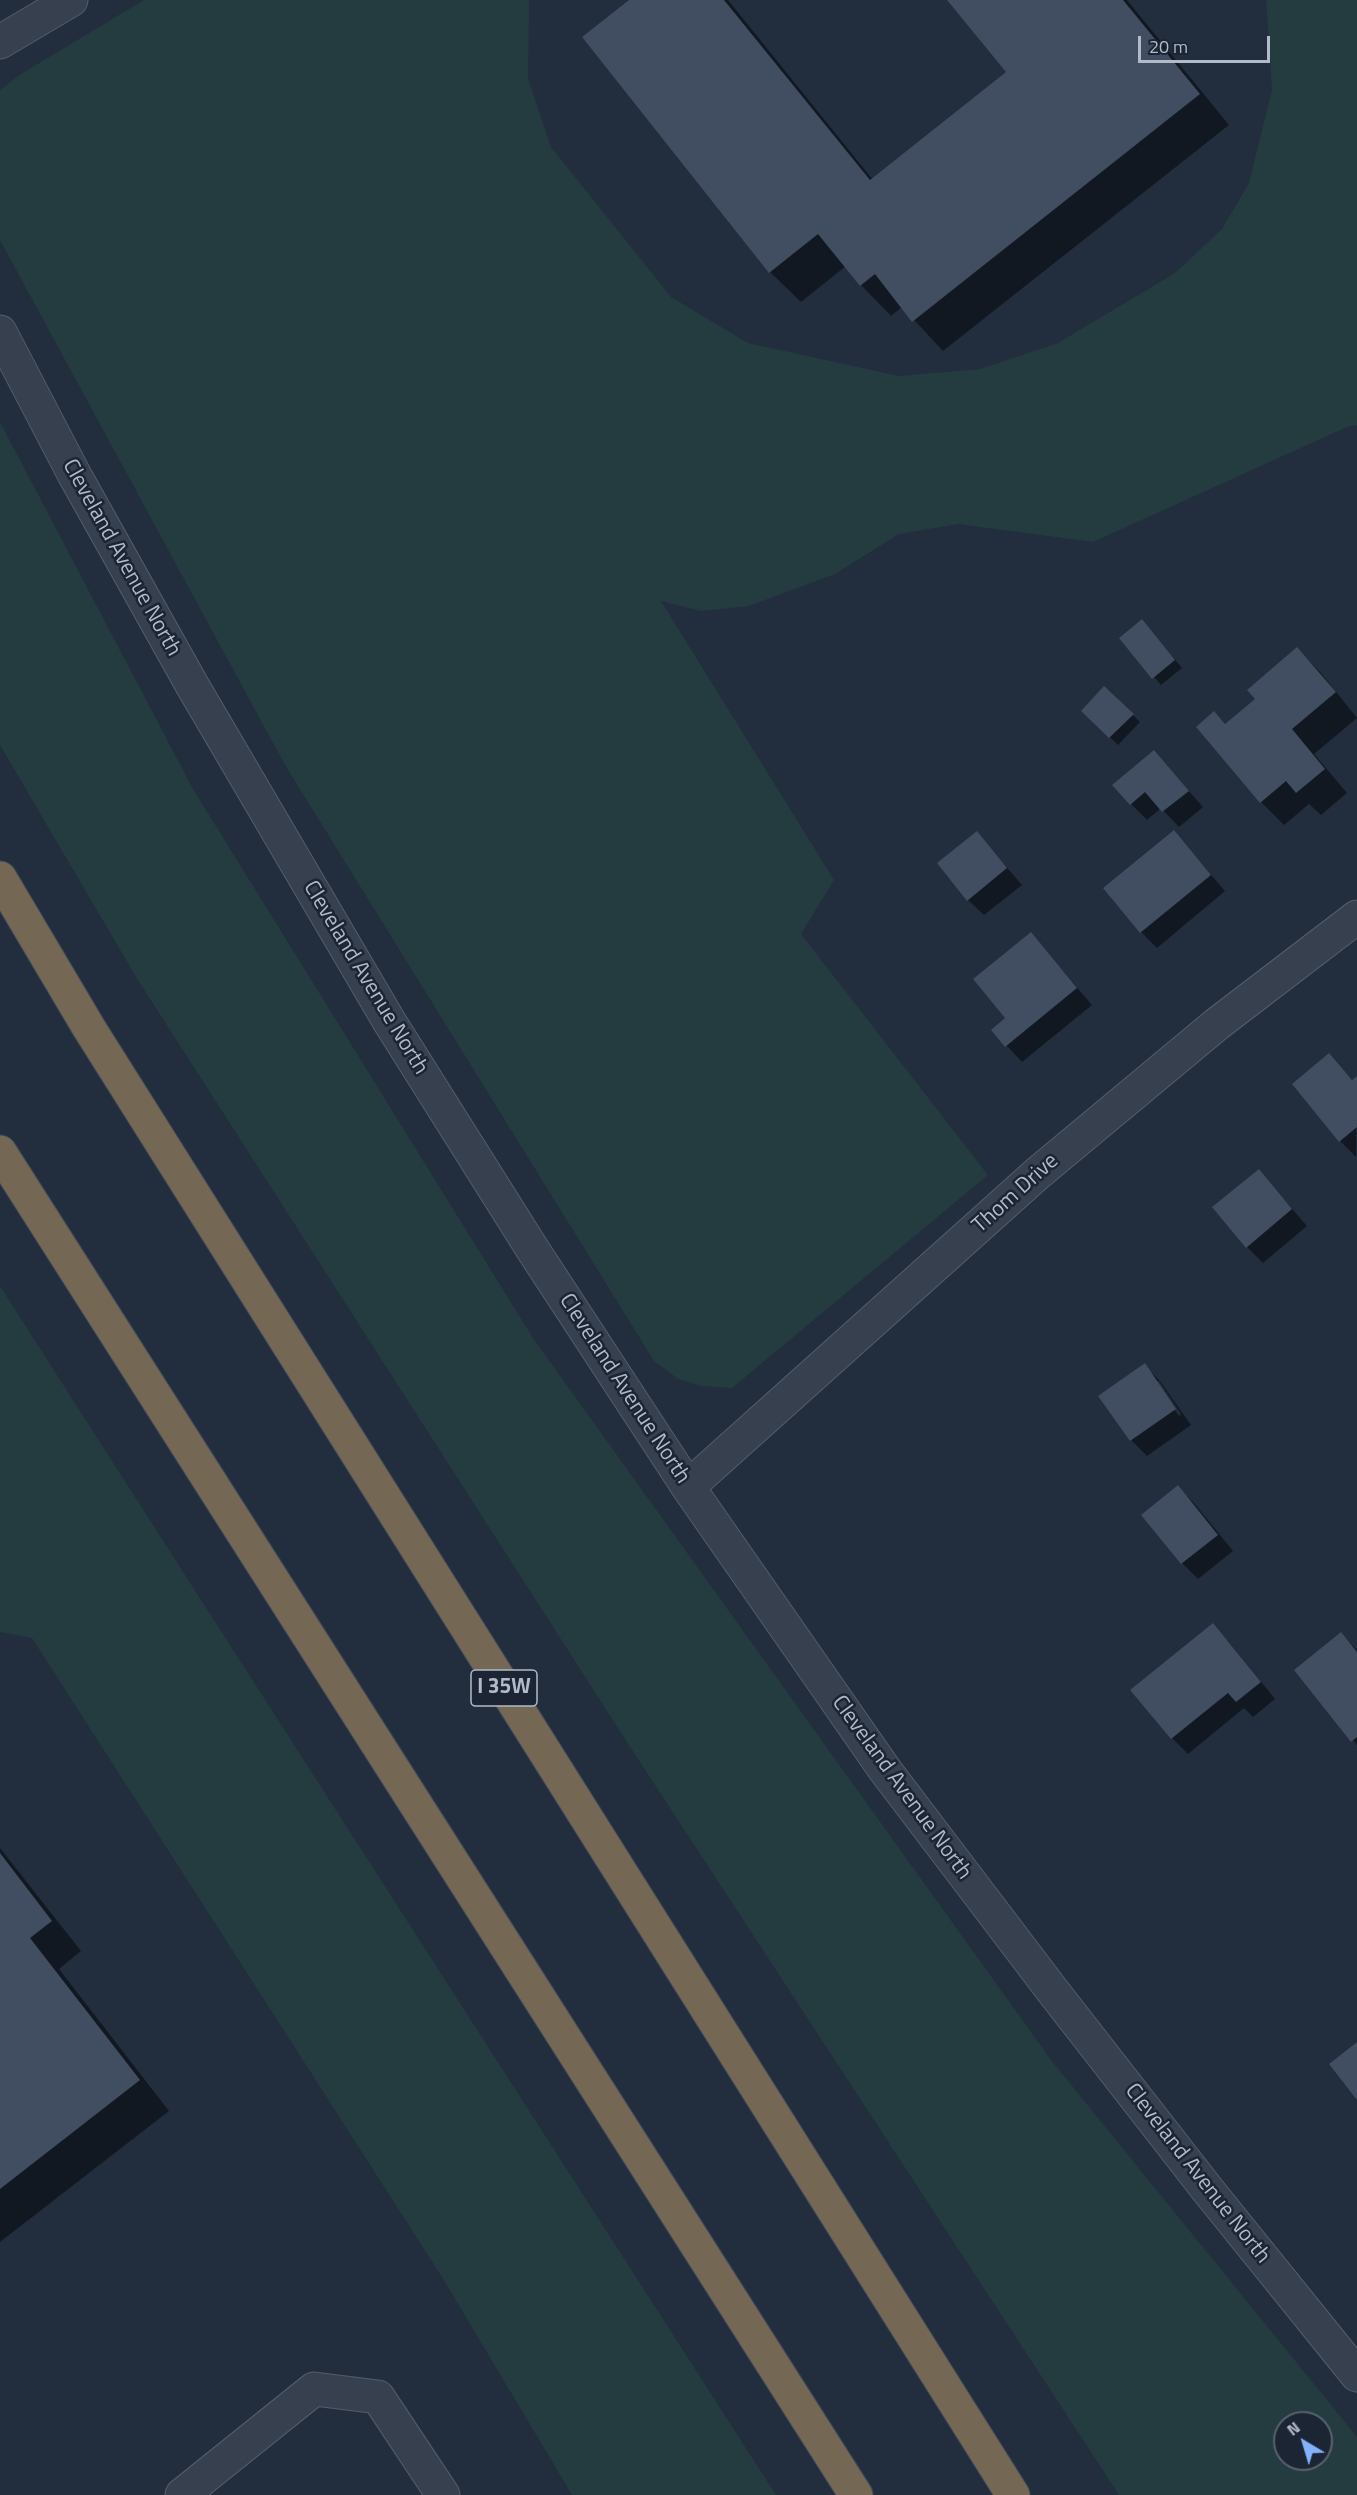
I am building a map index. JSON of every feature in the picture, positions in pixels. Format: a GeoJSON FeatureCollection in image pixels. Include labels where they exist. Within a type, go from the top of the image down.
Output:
{"type":"FeatureCollection","features":[{"type":"Feature","properties":{"kind":"highway","name":"I 35W"},"geometry":{"type":"LineString","coordinates":[[0,878],[95,1038],[1013,2495]]}},
{"type":"Feature","properties":{"kind":"highway"},"geometry":{"type":"LineString","coordinates":[[0,1152],[856,2495]]}},
{"type":"Feature","properties":{"kind":"street"},"geometry":{"type":"LineString","coordinates":[[0,42],[71,0]]}},
{"type":"Feature","properties":{"kind":"street","name":"Cleveland Avenue North"},"geometry":{"type":"LineString","coordinates":[[0,332],[74,474],[192,685],[383,1011],[533,1250],[688,1487],[885,1770],[1207,2189],[1357,2375]]}},
{"type":"Feature","properties":{"kind":"street","name":"Thom Drive"},"geometry":{"type":"LineString","coordinates":[[688,1487],[1038,1173],[1217,1024],[1357,917]]}},
{"type":"Feature","properties":{"kind":"street"},"geometry":{"type":"LineString","coordinates":[[182,2495],[314,2389],[378,2397],[443,2495]]}},
{"type":"Feature","properties":{"kind":"green space"},"geometry":{"type":"Polygon","coordinates":[[[144,0],[529,0],[528,79],[551,147],[671,297],[748,343],[899,376],[980,369],[1058,343],[1175,273],[1222,229],[1249,183],[1272,90],[1266,0],[1357,0],[1357,425],[1347,427],[1093,542],[958,524],[899,534],[835,574],[749,606],[701,611],[661,601],[834,880],[801,934],[988,1175],[732,1388],[700,1386],[678,1379],[654,1361],[285,765],[0,240],[0,90],[21,74],[144,0]]]}},
{"type":"Feature","properties":{"kind":"green space"},"geometry":{"type":"Polygon","coordinates":[[[0,422],[193,789],[533,1338],[1051,2060],[1357,2437],[1357,2495],[1119,2495],[623,1736],[136,977],[0,745],[0,422]]]}},
{"type":"Feature","properties":{"kind":"green space"},"geometry":{"type":"Polygon","coordinates":[[[0,1286],[776,2495],[572,2495],[442,2277],[32,1638],[0,1632],[0,1286]]]}},
{"type":"Feature","properties":{"kind":"building"},"geometry":{"type":"Polygon","coordinates":[[[629,0],[724,0],[870,180],[1006,72],[947,0],[1123,0],[1200,94],[912,322],[875,274],[860,286],[818,234],[769,273],[582,37],[629,0]]]}},
{"type":"Feature","properties":{"kind":"building"},"geometry":{"type":"Polygon","coordinates":[[[1142,619],[1175,660],[1152,679],[1119,638],[1142,619]]]}},
{"type":"Feature","properties":{"kind":"building"},"geometry":{"type":"Polygon","coordinates":[[[1297,647],[1336,692],[1292,729],[1325,769],[1296,793],[1286,781],[1260,803],[1196,727],[1214,711],[1225,724],[1255,699],[1247,690],[1297,647]]]}},
{"type":"Feature","properties":{"kind":"building"},"geometry":{"type":"Polygon","coordinates":[[[1104,686],[1134,714],[1109,738],[1081,711],[1104,686]]]}},
{"type":"Feature","properties":{"kind":"building"},"geometry":{"type":"Polygon","coordinates":[[[1154,750],[1189,791],[1162,812],[1145,792],[1130,805],[1112,785],[1154,750]]]}},
{"type":"Feature","properties":{"kind":"building"},"geometry":{"type":"Polygon","coordinates":[[[1174,830],[1211,875],[1140,933],[1103,888],[1174,830]]]}},
{"type":"Feature","properties":{"kind":"building"},"geometry":{"type":"Polygon","coordinates":[[[977,831],[1007,868],[967,901],[937,863],[977,831]]]}},
{"type":"Feature","properties":{"kind":"building"},"geometry":{"type":"Polygon","coordinates":[[[1031,932],[1077,988],[1005,1047],[991,1030],[1005,1018],[973,979],[1031,932]]]}},
{"type":"Feature","properties":{"kind":"building"},"geometry":{"type":"Polygon","coordinates":[[[1329,1053],[1352,1080],[1357,1076],[1357,1127],[1339,1142],[1292,1084],[1329,1053]]]}},
{"type":"Feature","properties":{"kind":"building"},"geometry":{"type":"Polygon","coordinates":[[[1259,1169],[1292,1209],[1246,1248],[1212,1207],[1259,1169]]]}},
{"type":"Feature","properties":{"kind":"building"},"geometry":{"type":"Polygon","coordinates":[[[1145,1363],[1176,1409],[1130,1441],[1098,1396],[1145,1363]]]}},
{"type":"Feature","properties":{"kind":"building"},"geometry":{"type":"Polygon","coordinates":[[[1178,1485],[1218,1535],[1181,1564],[1141,1515],[1178,1485]]]}},
{"type":"Feature","properties":{"kind":"building"},"geometry":{"type":"Polygon","coordinates":[[[1213,1623],[1261,1682],[1236,1702],[1228,1693],[1171,1739],[1130,1690],[1213,1623]]]}},
{"type":"Feature","properties":{"kind":"building"},"geometry":{"type":"Polygon","coordinates":[[[1341,1632],[1357,1652],[1357,1737],[1351,1742],[1294,1670],[1341,1632]]]}},
{"type":"Feature","properties":{"kind":"building"},"geometry":{"type":"Polygon","coordinates":[[[0,1853],[52,1921],[30,1938],[140,2080],[0,2189],[0,1853]]]}},
{"type":"Feature","properties":{"kind":"building"},"geometry":{"type":"Polygon","coordinates":[[[1357,2042],[1357,2100],[1329,2064],[1357,2042]]]}}]}
